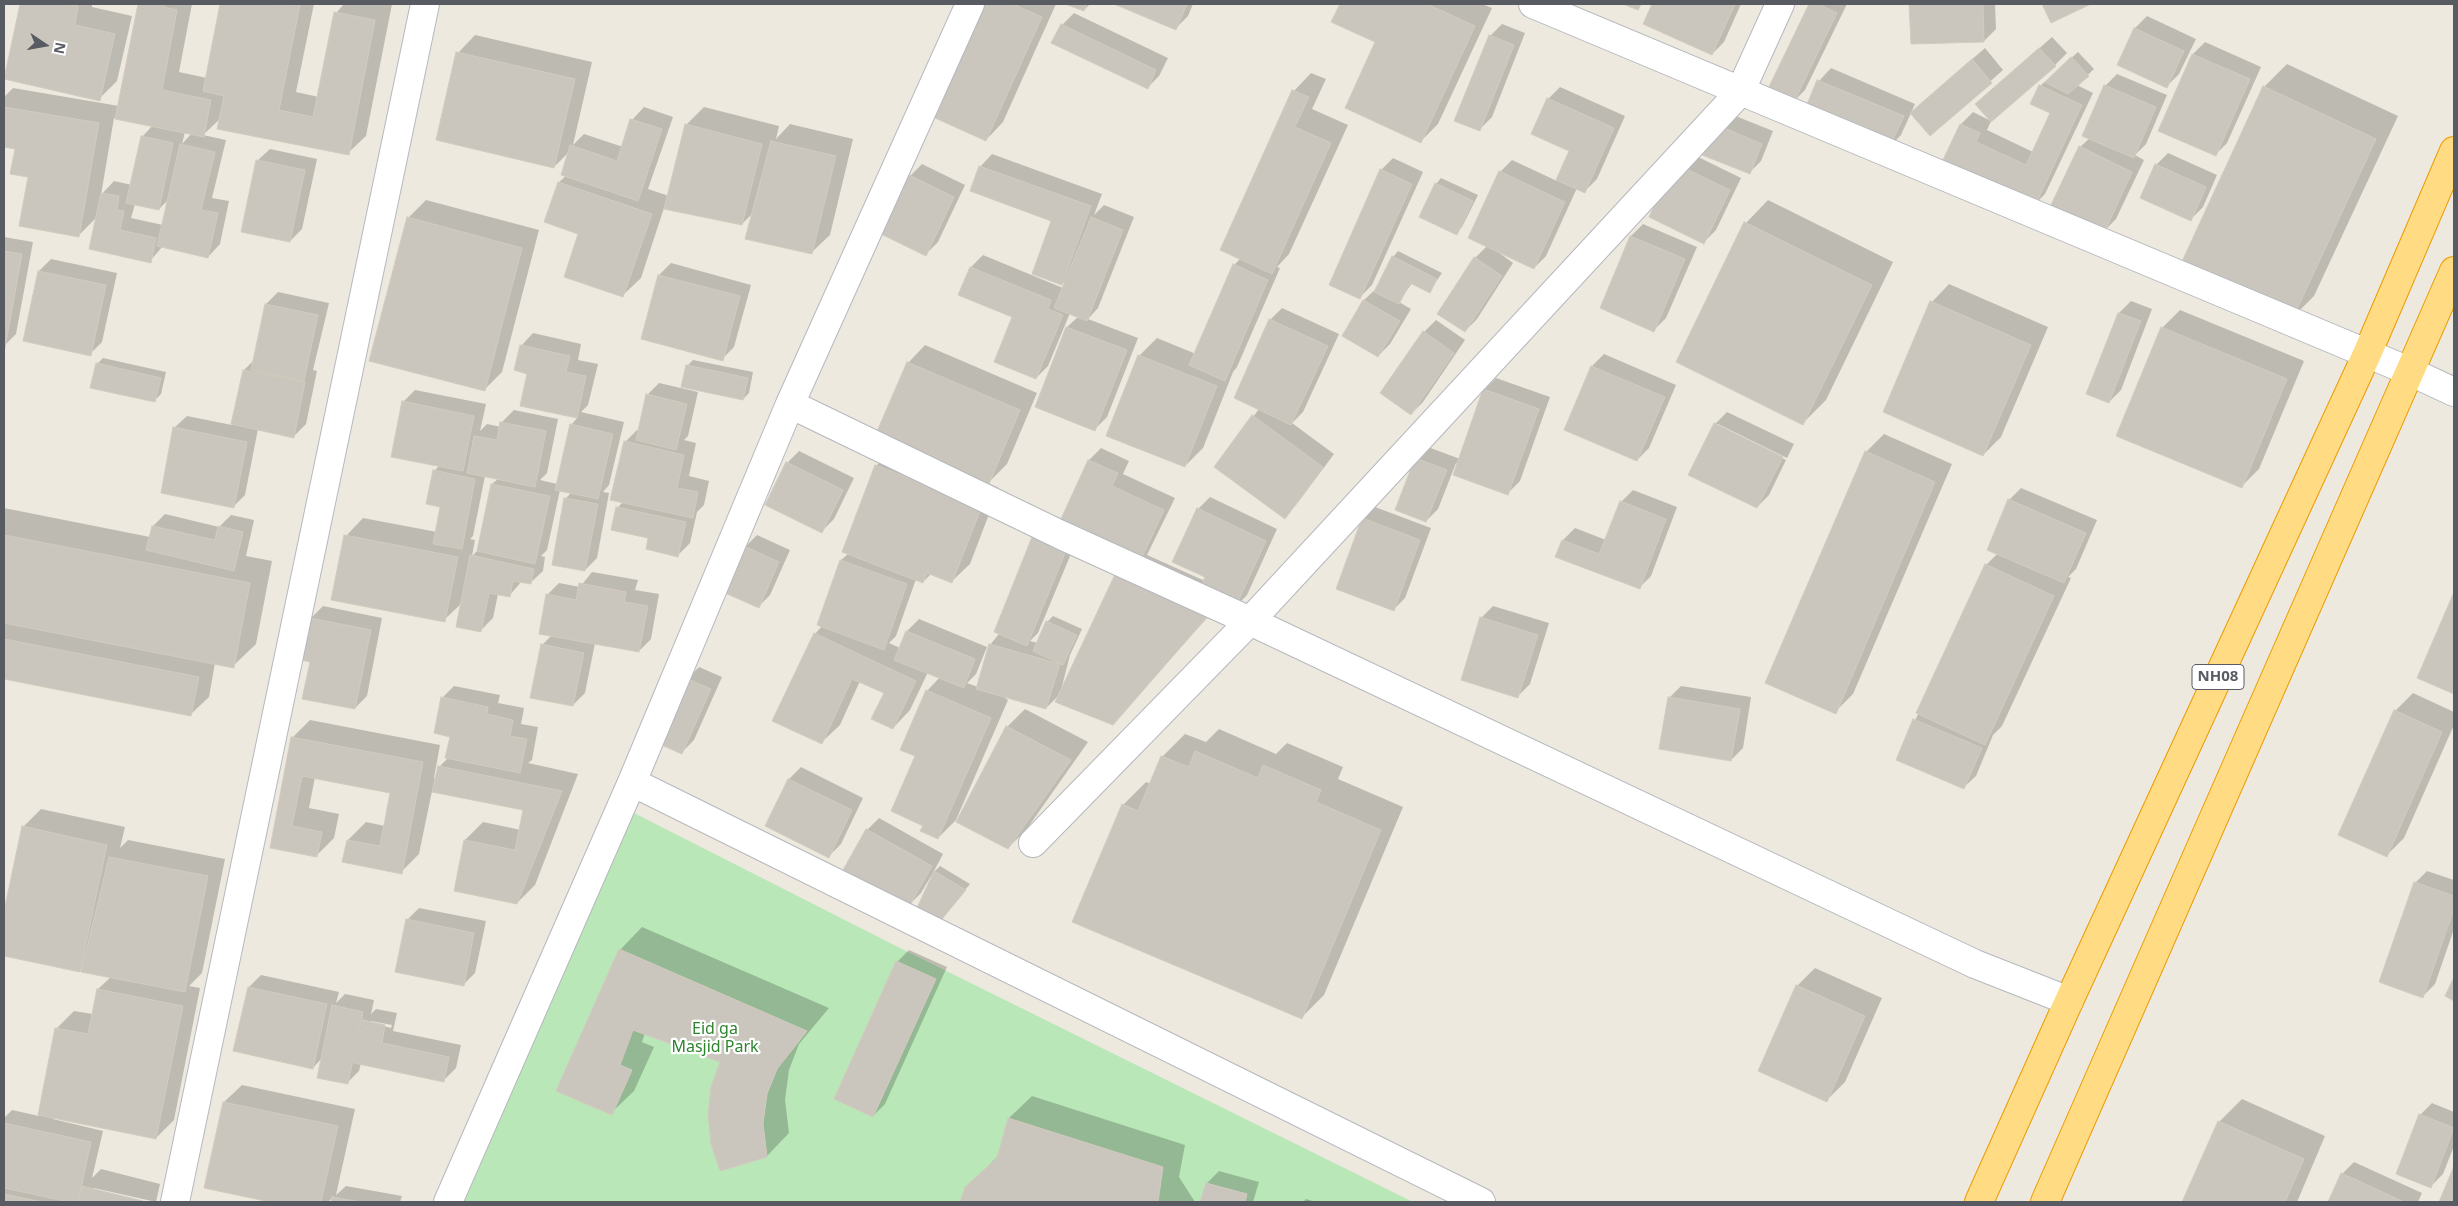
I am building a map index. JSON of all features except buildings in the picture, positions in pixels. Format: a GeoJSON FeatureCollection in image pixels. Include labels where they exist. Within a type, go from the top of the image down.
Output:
{"type":"FeatureCollection","features":[{"type":"Feature","properties":{"kind":"highway","name":"NH08"},"geometry":{"type":"LineString","coordinates":[[1980,1202],[2069,1001],[2367,354],[2454,150]]}},
{"type":"Feature","properties":{"kind":"highway","name":"NH08"},"geometry":{"type":"LineString","coordinates":[[2045,1202],[2454,271]]}},
{"type":"Feature","properties":{"kind":"street"},"geometry":{"type":"LineString","coordinates":[[175,1202],[425,4]]}},
{"type":"Feature","properties":{"kind":"street"},"geometry":{"type":"LineString","coordinates":[[1533,4],[2454,392]]}},
{"type":"Feature","properties":{"kind":"street"},"geometry":{"type":"LineString","coordinates":[[1033,843],[1250,621],[1740,92],[1780,4]]}},
{"type":"Feature","properties":{"kind":"street"},"geometry":{"type":"LineString","coordinates":[[448,1202],[632,782],[790,404],[963,5]]}},
{"type":"Feature","properties":{"kind":"street"},"geometry":{"type":"LineString","coordinates":[[790,404],[1062,535],[1250,621],[1974,964],[2069,1001]]}},
{"type":"Feature","properties":{"kind":"street"},"geometry":{"type":"LineString","coordinates":[[632,782],[1481,1202]]}},
{"type":"Feature","properties":{"kind":"green space","name":"Eid ga Masjid Park"},"geometry":{"type":"Polygon","coordinates":[[[634,813],[900,948],[1413,1202],[464,1202],[634,813]]]}}]}
